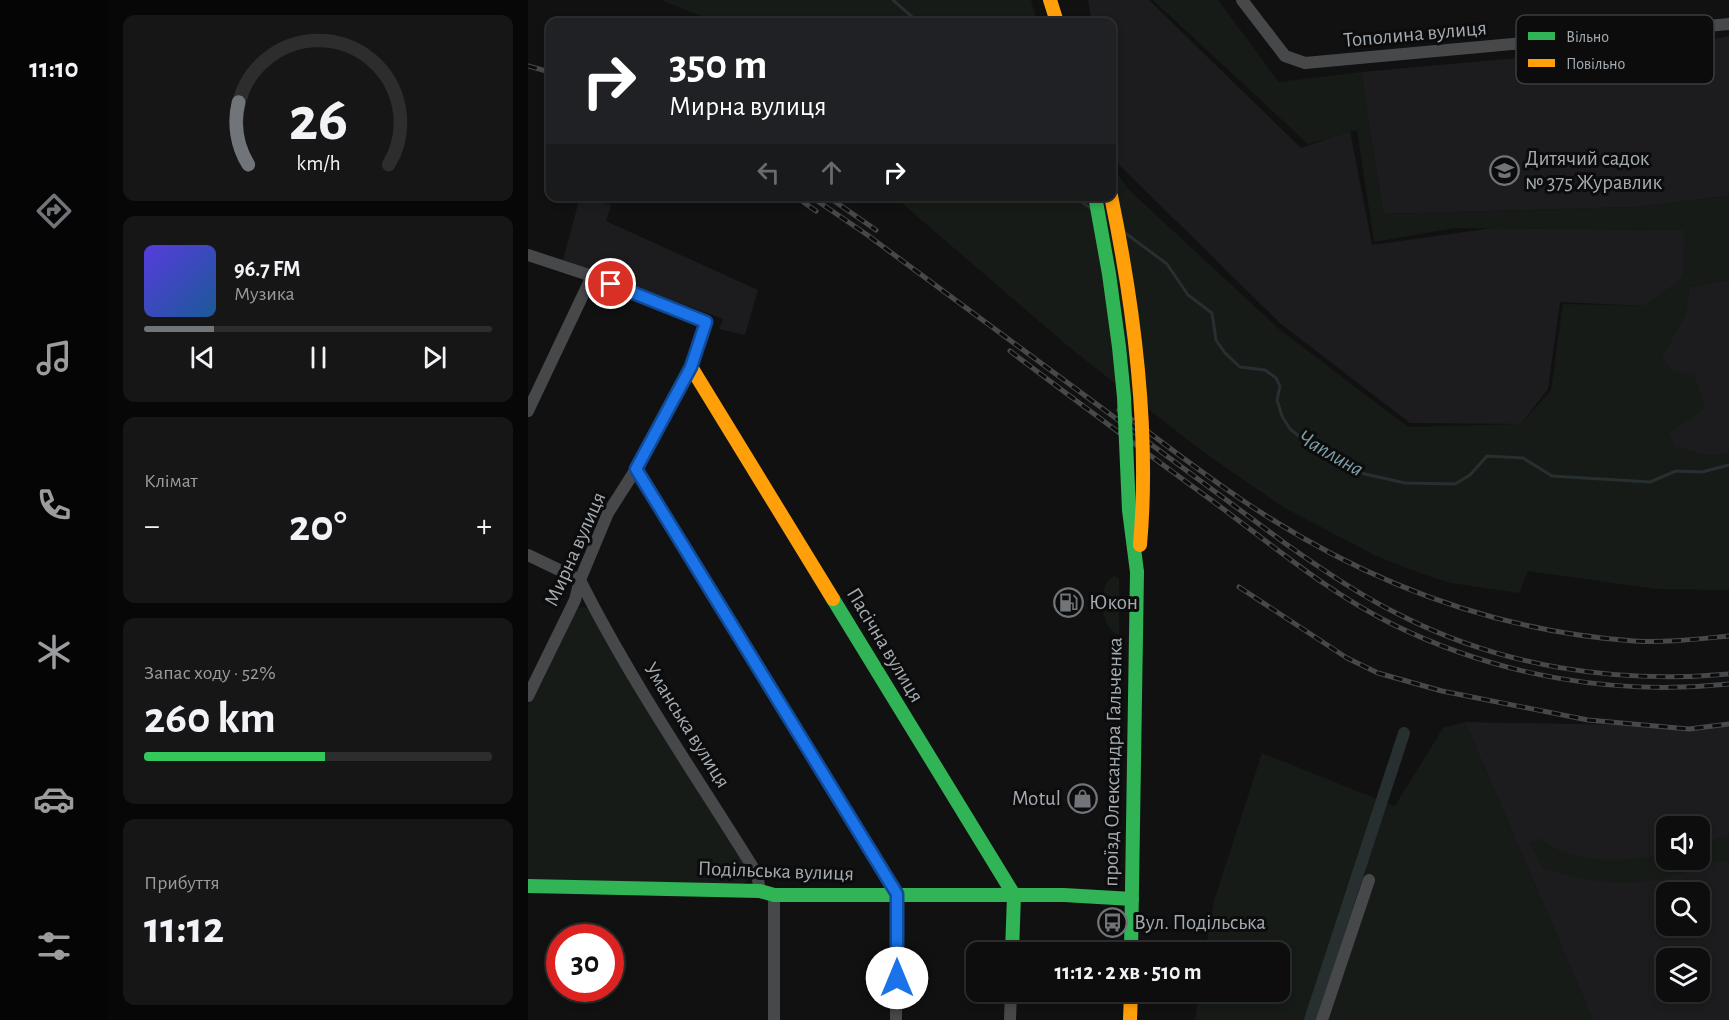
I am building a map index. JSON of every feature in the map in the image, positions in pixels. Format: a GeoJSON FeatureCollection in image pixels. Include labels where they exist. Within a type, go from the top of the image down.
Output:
{"type":"FeatureCollection","features":[{"type":"Feature","properties":{"kind":"street"},"geometry":{"type":"LineString","coordinates":[[1050,0],[1056,18]]}},
{"type":"Feature","properties":{"kind":"street","name":"Тополина вулиця"},"geometry":{"type":"LineString","coordinates":[[1242,0],[1284,56],[1305,63],[1516,44]]}},
{"type":"Feature","properties":{"kind":"street","name":"Тополина вулиця"},"geometry":{"type":"LineString","coordinates":[[1714,25],[1729,24]]}},
{"type":"Feature","properties":{"kind":"street","name":"проїзд Олександра Гальченка"},"geometry":{"type":"LineString","coordinates":[[1096,201],[1119,347],[1124,397],[1129,510],[1137,572]]}},
{"type":"Feature","properties":{"kind":"street","name":"проїзд Олександра Гальченка"},"geometry":{"type":"LineString","coordinates":[[1112,201],[1125,271],[1139,394],[1144,509],[1137,572],[1131,942]]}},
{"type":"Feature","properties":{"kind":"street"},"geometry":{"type":"LineString","coordinates":[[528,255],[592,276],[528,411]]}},
{"type":"Feature","properties":{"kind":"street","name":"Мирна вулиця"},"geometry":{"type":"LineString","coordinates":[[528,696],[575,600],[580,580],[608,513],[636,469],[691,367],[706,322],[592,276]]}},
{"type":"Feature","properties":{"kind":"street","name":"Пасічна вулиця"},"geometry":{"type":"LineString","coordinates":[[691,367],[1014,895]]}},
{"type":"Feature","properties":{"kind":"street"},"geometry":{"type":"LineString","coordinates":[[636,469],[897,894],[896,1020]]}},
{"type":"Feature","properties":{"kind":"street"},"geometry":{"type":"LineString","coordinates":[[528,555],[580,580]]}},
{"type":"Feature","properties":{"kind":"street","name":"Уманська вулиця"},"geometry":{"type":"LineString","coordinates":[[580,580],[630,670],[757,874],[760,891]]}},
{"type":"Feature","properties":{"kind":"street"},"geometry":{"type":"LineString","coordinates":[[1322,1020],[1369,879]]}},
{"type":"Feature","properties":{"kind":"street","name":"Подільська вулиця"},"geometry":{"type":"LineString","coordinates":[[528,886],[760,891],[774,895],[1064,895],[1132,899]]}},
{"type":"Feature","properties":{"kind":"street"},"geometry":{"type":"LineString","coordinates":[[774,895],[774,1020]]}},
{"type":"Feature","properties":{"kind":"street"},"geometry":{"type":"LineString","coordinates":[[1012,942],[1014,895]]}},
{"type":"Feature","properties":{"kind":"street"},"geometry":{"type":"LineString","coordinates":[[1010,1020],[1011,1002]]}},
{"type":"Feature","properties":{"kind":"street"},"geometry":{"type":"LineString","coordinates":[[1130,1020],[1131,1002]]}},
{"type":"Feature","properties":{"kind":"shaded area"},"geometry":{"type":"Polygon","coordinates":[[[661,0],[1031,0],[1036,18],[706,18],[661,0]]]}},
{"type":"Feature","properties":{"kind":"shaded area"},"geometry":{"type":"Polygon","coordinates":[[[1088,0],[1149,0],[1301,148],[1350,131],[1372,245],[1493,228],[1685,230],[1683,278],[1645,306],[1560,302],[1548,389],[1521,424],[1410,423],[1281,324],[1116,162],[1116,18],[1091,18],[1088,0]]]}},
{"type":"Feature","properties":{"kind":"shaded area"},"geometry":{"type":"Polygon","coordinates":[[[1153,0],[1218,0],[1279,82],[1361,72],[1383,214],[1637,207],[1729,196],[1729,280],[1689,287],[1686,313],[1661,358],[1673,372],[1694,373],[1705,408],[1669,433],[1675,447],[1707,456],[1729,454],[1729,590],[1656,589],[1528,571],[1519,593],[1451,583],[1376,556],[1283,507],[1202,451],[1070,348],[900,201],[1116,201],[1116,171],[1128,189],[1279,329],[1408,427],[1521,424],[1551,390],[1563,304],[1645,306],[1683,278],[1684,230],[1455,228],[1374,242],[1357,130],[1308,144],[1153,0]]]}},
{"type":"Feature","properties":{"kind":"shaded area","name":"Дитячий садок № 375 Журавлик"},"geometry":{"type":"Polygon","coordinates":[[[1729,36],[1729,196],[1637,207],[1383,214],[1361,72],[1516,58],[1516,84],[1714,84],[1714,39],[1729,36]]]}},
{"type":"Feature","properties":{"kind":"shaded area"},"geometry":{"type":"Polygon","coordinates":[[[579,201],[596,201],[611,205],[606,221],[758,290],[745,335],[719,329],[723,319],[563,260],[579,201]]]}},
{"type":"Feature","properties":{"kind":"shaded area"},"geometry":{"type":"Polygon","coordinates":[[[1729,280],[1729,454],[1707,456],[1675,447],[1669,434],[1673,372],[1661,358],[1686,313],[1689,287],[1729,280]]]}},
{"type":"Feature","properties":{"kind":"shaded area"},"geometry":{"type":"Polygon","coordinates":[[[1114,576],[1119,579],[1119,635],[1107,624],[1102,606],[1105,587],[1114,576]]]}},
{"type":"Feature","properties":{"kind":"shaded area"},"geometry":{"type":"Polygon","coordinates":[[[584,607],[590,610],[751,873],[742,885],[528,879],[528,705],[575,608],[584,607]]]}},
{"type":"Feature","properties":{"kind":"shaded area"},"geometry":{"type":"Polygon","coordinates":[[[1465,722],[1729,727],[1729,1020],[1593,1020],[1465,722]]]}},
{"type":"Feature","properties":{"kind":"shaded area"},"geometry":{"type":"Polygon","coordinates":[[[1465,722],[1593,1020],[1195,1020],[1198,1002],[1290,1002],[1290,942],[1207,942],[1214,901],[1262,753],[1395,806],[1443,728],[1465,722]]]}},
{"type":"Feature","properties":{"kind":"shaded area"},"geometry":{"type":"Polygon","coordinates":[[[1729,835],[1729,860],[1710,865],[1710,841],[1729,835]]]}},
{"type":"Feature","properties":{"kind":"shaded area"},"geometry":{"type":"Polygon","coordinates":[[[1539,838],[1563,852],[1587,858],[1642,858],[1656,855],[1656,870],[1692,870],[1646,882],[1617,883],[1588,880],[1544,869],[1529,843],[1539,838]]]}},
{"type":"Feature","properties":{"kind":"waterway","name":"Чаплина"},"geometry":{"type":"LineString","coordinates":[[893,0],[913,18]]}},
{"type":"Feature","properties":{"kind":"waterway","name":"Чаплина"},"geometry":{"type":"LineString","coordinates":[[1080,201],[1092,209]]}},
{"type":"Feature","properties":{"kind":"waterway","name":"Чаплина"},"geometry":{"type":"LineString","coordinates":[[1124,232],[1167,264],[1188,295],[1212,313],[1216,340],[1225,353],[1240,367],[1265,370],[1276,378],[1280,386],[1277,400],[1282,416],[1290,429],[1305,441],[1327,452],[1348,467],[1365,474],[1405,483],[1455,484],[1470,475],[1487,456],[1523,458],[1552,476],[1650,482],[1676,471],[1702,472],[1729,465]]}},
{"type":"Feature","properties":{"kind":"waterway"},"geometry":{"type":"LineString","coordinates":[[1310,1020],[1404,733]]}},
{"type":"Feature","properties":{"kind":"railway"},"geometry":{"type":"LineString","coordinates":[[528,66],[546,71]]}},
{"type":"Feature","properties":{"kind":"railway"},"geometry":{"type":"LineString","coordinates":[[802,201],[816,211]]}},
{"type":"Feature","properties":{"kind":"railway"},"geometry":{"type":"LineString","coordinates":[[817,201],[866,234],[1286,544],[1342,582],[1402,616],[1440,634],[1480,648],[1561,668],[1645,676],[1729,674]]}},
{"type":"Feature","properties":{"kind":"railway"},"geometry":{"type":"LineString","coordinates":[[834,201],[876,230]]}},
{"type":"Feature","properties":{"kind":"railway"},"geometry":{"type":"LineString","coordinates":[[1010,351],[1303,569],[1348,599],[1394,625],[1434,643],[1474,657],[1558,678],[1643,687],[1729,684]]}},
{"type":"Feature","properties":{"kind":"railway"},"geometry":{"type":"LineString","coordinates":[[1119,410],[1215,482],[1292,532],[1384,579],[1432,598],[1481,614],[1582,635],[1634,641],[1729,636]]}},
{"type":"Feature","properties":{"kind":"railway"},"geometry":{"type":"LineString","coordinates":[[1239,587],[1347,658],[1378,673],[1442,691],[1588,720],[1689,729],[1729,724]]}},
{"type":"Feature","properties":{"kind":"traffic: fast"},"geometry":{"type":"LineString","coordinates":[[1096,201],[1119,347],[1124,397],[1129,510],[1137,572]]}},
{"type":"Feature","properties":{"kind":"traffic: fast"},"geometry":{"type":"LineString","coordinates":[[1131,942],[1137,572]]}},
{"type":"Feature","properties":{"kind":"traffic: fast"},"geometry":{"type":"LineString","coordinates":[[833,599],[1014,895],[1012,942]]}},
{"type":"Feature","properties":{"kind":"traffic: fast"},"geometry":{"type":"LineString","coordinates":[[528,886],[760,891],[774,895],[1064,895],[1132,899]]}},
{"type":"Feature","properties":{"kind":"traffic: slow"},"geometry":{"type":"LineString","coordinates":[[1050,0],[1056,18]]}},
{"type":"Feature","properties":{"kind":"traffic: slow"},"geometry":{"type":"LineString","coordinates":[[1112,201],[1127,281],[1138,370],[1143,458],[1140,545]]}},
{"type":"Feature","properties":{"kind":"traffic: slow"},"geometry":{"type":"LineString","coordinates":[[691,367],[833,599]]}},
{"type":"Feature","properties":{"kind":"traffic: slow"},"geometry":{"type":"LineString","coordinates":[[1130,1020],[1131,1002]]}},
{"type":"Feature","properties":{"kind":"place","name":"Дитячий садок № 375 Журавлик"},"geometry":{"type":"Point","coordinates":[1504,170]}},
{"type":"Feature","properties":{"kind":"place","name":"Юкон"},"geometry":{"type":"Point","coordinates":[1068,602]}},
{"type":"Feature","properties":{"kind":"place","name":"Motul"},"geometry":{"type":"Point","coordinates":[1082,798]}},
{"type":"Feature","properties":{"kind":"place","name":"Вул. Подільська"},"geometry":{"type":"Point","coordinates":[1113,922]}},
{"type":"Feature","properties":{"kind":"route"},"geometry":{"type":"LineString","coordinates":[[611,284],[706,322],[691,367],[636,469],[897,894],[897,978]]}}]}
